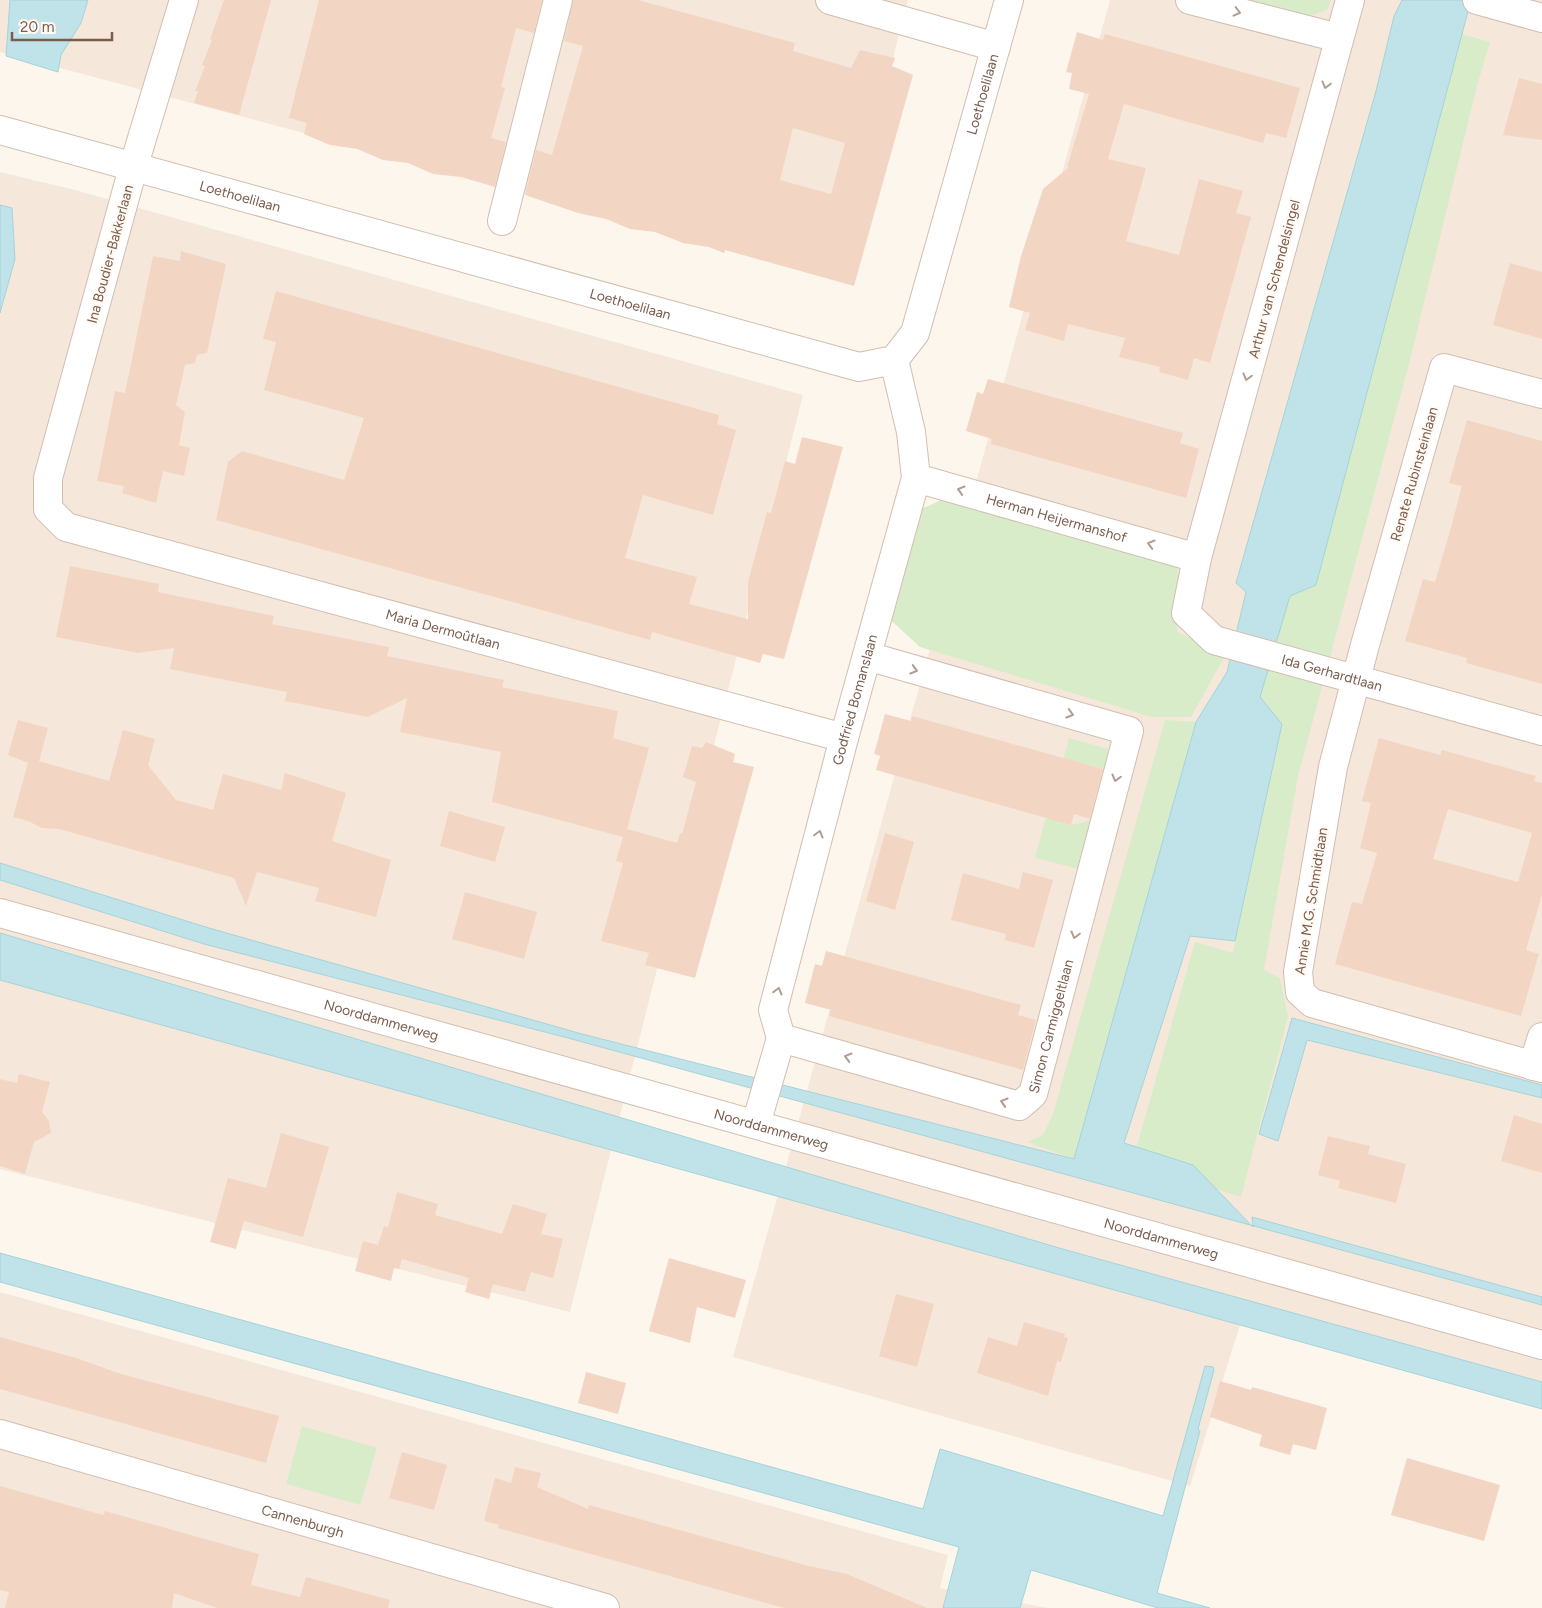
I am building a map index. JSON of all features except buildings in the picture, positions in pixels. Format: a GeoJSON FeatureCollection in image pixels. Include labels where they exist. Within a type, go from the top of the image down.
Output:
{"type":"FeatureCollection","features":[{"type":"Feature","properties":{"kind":"street","name":"Ina Boudier-Bakkerlaan"},"geometry":{"type":"LineString","coordinates":[[48,509],[48,478],[133,168],[184,0]]}},
{"type":"Feature","properties":{"kind":"street"},"geometry":{"type":"LineString","coordinates":[[502,221],[558,0]]}},
{"type":"Feature","properties":{"kind":"street"},"geometry":{"type":"LineString","coordinates":[[830,0],[996,47]]}},
{"type":"Feature","properties":{"kind":"street","name":"Loethoelilaan"},"geometry":{"type":"LineString","coordinates":[[0,130],[860,366],[894,360],[915,333],[1009,0]]}},
{"type":"Feature","properties":{"kind":"street"},"geometry":{"type":"LineString","coordinates":[[1190,0],[1339,38]]}},
{"type":"Feature","properties":{"kind":"street","name":"Arthur van Schendelsingel"},"geometry":{"type":"LineString","coordinates":[[1197,558],[1350,0]]}},
{"type":"Feature","properties":{"kind":"street"},"geometry":{"type":"LineString","coordinates":[[1478,0],[1541,14]]}},
{"type":"Feature","properties":{"kind":"street","name":"Godfried Bomanslaan"},"geometry":{"type":"LineString","coordinates":[[781,1038],[773,1010],[844,738],[916,478],[911,432],[894,360]]}},
{"type":"Feature","properties":{"kind":"street","name":"Renate Rubinsteinlaan"},"geometry":{"type":"LineString","coordinates":[[1356,679],[1444,368],[1542,394]]}},
{"type":"Feature","properties":{"kind":"street","name":"Herman Heijermanshof"},"geometry":{"type":"LineString","coordinates":[[916,478],[1197,558]]}},
{"type":"Feature","properties":{"kind":"street","name":"Maria Dermoûtlaan"},"geometry":{"type":"LineString","coordinates":[[48,509],[66,527],[844,738]]}},
{"type":"Feature","properties":{"kind":"street","name":"Ida Gerhardtlaan"},"geometry":{"type":"LineString","coordinates":[[1197,558],[1186,613],[1214,640],[1542,731]]}},
{"type":"Feature","properties":{"kind":"street","name":"Simon Carmiggeltlaan"},"geometry":{"type":"LineString","coordinates":[[781,1038],[1019,1106],[1033,1094],[1129,731],[867,656]]}},
{"type":"Feature","properties":{"kind":"street","name":"Annie M.G. Schmidtlaan"},"geometry":{"type":"LineString","coordinates":[[1356,679],[1332,776],[1298,972],[1300,992],[1312,1003],[1538,1067]]}},
{"type":"Feature","properties":{"kind":"street","name":"Noorddammerweg"},"geometry":{"type":"LineString","coordinates":[[0,913],[759,1112],[1542,1345]]}},
{"type":"Feature","properties":{"kind":"street"},"geometry":{"type":"LineString","coordinates":[[1538,1067],[1542,1037]]}},
{"type":"Feature","properties":{"kind":"street"},"geometry":{"type":"LineString","coordinates":[[759,1112],[781,1038]]}},
{"type":"Feature","properties":{"kind":"street","name":"Cannenburgh"},"geometry":{"type":"LineString","coordinates":[[0,1434],[605,1608]]}},
{"type":"Feature","properties":{"kind":"shaded area"},"geometry":{"type":"Polygon","coordinates":[[[0,0],[908,0],[837,275],[0,52],[0,0]]]}},
{"type":"Feature","properties":{"kind":"shaded area"},"geometry":{"type":"Polygon","coordinates":[[[1110,0],[1542,0],[1542,1394],[1243,1315],[1190,1486],[733,1357],[1110,0]]]}},
{"type":"Feature","properties":{"kind":"shaded area"},"geometry":{"type":"Polygon","coordinates":[[[0,172],[75,190],[803,395],[570,1312],[0,1169],[0,172]]]}},
{"type":"Feature","properties":{"kind":"shaded area"},"geometry":{"type":"Polygon","coordinates":[[[0,1292],[948,1555],[940,1588],[1048,1608],[0,1608],[0,1292]]]}},
{"type":"Feature","properties":{"kind":"green space"},"geometry":{"type":"Polygon","coordinates":[[[1245,0],[1331,0],[1327,10],[1307,17],[1245,0]]]}},
{"type":"Feature","properties":{"kind":"green space"},"geometry":{"type":"Polygon","coordinates":[[[1462,34],[1490,42],[1477,86],[1409,364],[1298,776],[1264,970],[1280,978],[1288,1017],[1241,1197],[1132,1163],[1195,942],[1233,953],[1282,724],[1260,697],[1290,596],[1316,585],[1462,34]]]}},
{"type":"Feature","properties":{"kind":"green space"},"geometry":{"type":"Polygon","coordinates":[[[944,499],[1178,565],[1177,632],[1226,654],[1191,717],[1152,717],[920,647],[886,616],[919,510],[944,499]]]}},
{"type":"Feature","properties":{"kind":"green space"},"geometry":{"type":"Polygon","coordinates":[[[1165,720],[1196,722],[1074,1159],[1027,1142],[1043,1135],[1053,1114],[1165,720]]]}},
{"type":"Feature","properties":{"kind":"green space"},"geometry":{"type":"Polygon","coordinates":[[[1069,738],[1112,750],[1107,770],[1086,764],[1062,764],[1069,738]]]}},
{"type":"Feature","properties":{"kind":"green space"},"geometry":{"type":"Polygon","coordinates":[[[1046,817],[1071,825],[1093,820],[1079,869],[1035,858],[1046,817]]]}},
{"type":"Feature","properties":{"kind":"green space"},"geometry":{"type":"Polygon","coordinates":[[[302,1426],[377,1448],[360,1505],[286,1484],[302,1426]]]}},
{"type":"Feature","properties":{"kind":"water"},"geometry":{"type":"Polygon","coordinates":[[[10,0],[88,0],[81,23],[61,55],[58,72],[6,56],[10,0]]]}},
{"type":"Feature","properties":{"kind":"water"},"geometry":{"type":"Polygon","coordinates":[[[1402,0],[1471,0],[1316,585],[1290,596],[1260,697],[1282,724],[1235,941],[1190,936],[1124,1143],[1193,1165],[1251,1225],[568,1038],[204,944],[0,880],[0,863],[209,928],[582,1034],[1074,1159],[1196,722],[1227,672],[1246,592],[1236,583],[1376,91],[1394,16],[1402,0]]]}},
{"type":"Feature","properties":{"kind":"water"},"geometry":{"type":"Polygon","coordinates":[[[0,205],[12,208],[15,259],[0,313],[0,205]]]}},
{"type":"Feature","properties":{"kind":"water"},"geometry":{"type":"Polygon","coordinates":[[[0,933],[1059,1248],[1542,1382],[1542,1409],[0,980],[0,933]]]}},
{"type":"Feature","properties":{"kind":"water"},"geometry":{"type":"Polygon","coordinates":[[[1292,1018],[1542,1085],[1542,1098],[1307,1040],[1278,1141],[1259,1134],[1292,1018]]]}},
{"type":"Feature","properties":{"kind":"water"},"geometry":{"type":"Polygon","coordinates":[[[1252,1217],[1542,1297],[1542,1305],[1253,1226],[1252,1217]]]}},
{"type":"Feature","properties":{"kind":"water"},"geometry":{"type":"Polygon","coordinates":[[[0,1253],[923,1509],[940,1449],[1163,1516],[1205,1366],[1213,1367],[1214,1370],[1198,1429],[1200,1431],[1157,1593],[1210,1608],[1158,1608],[1031,1570],[1020,1608],[943,1608],[959,1547],[0,1282],[0,1253]]]}}]}
